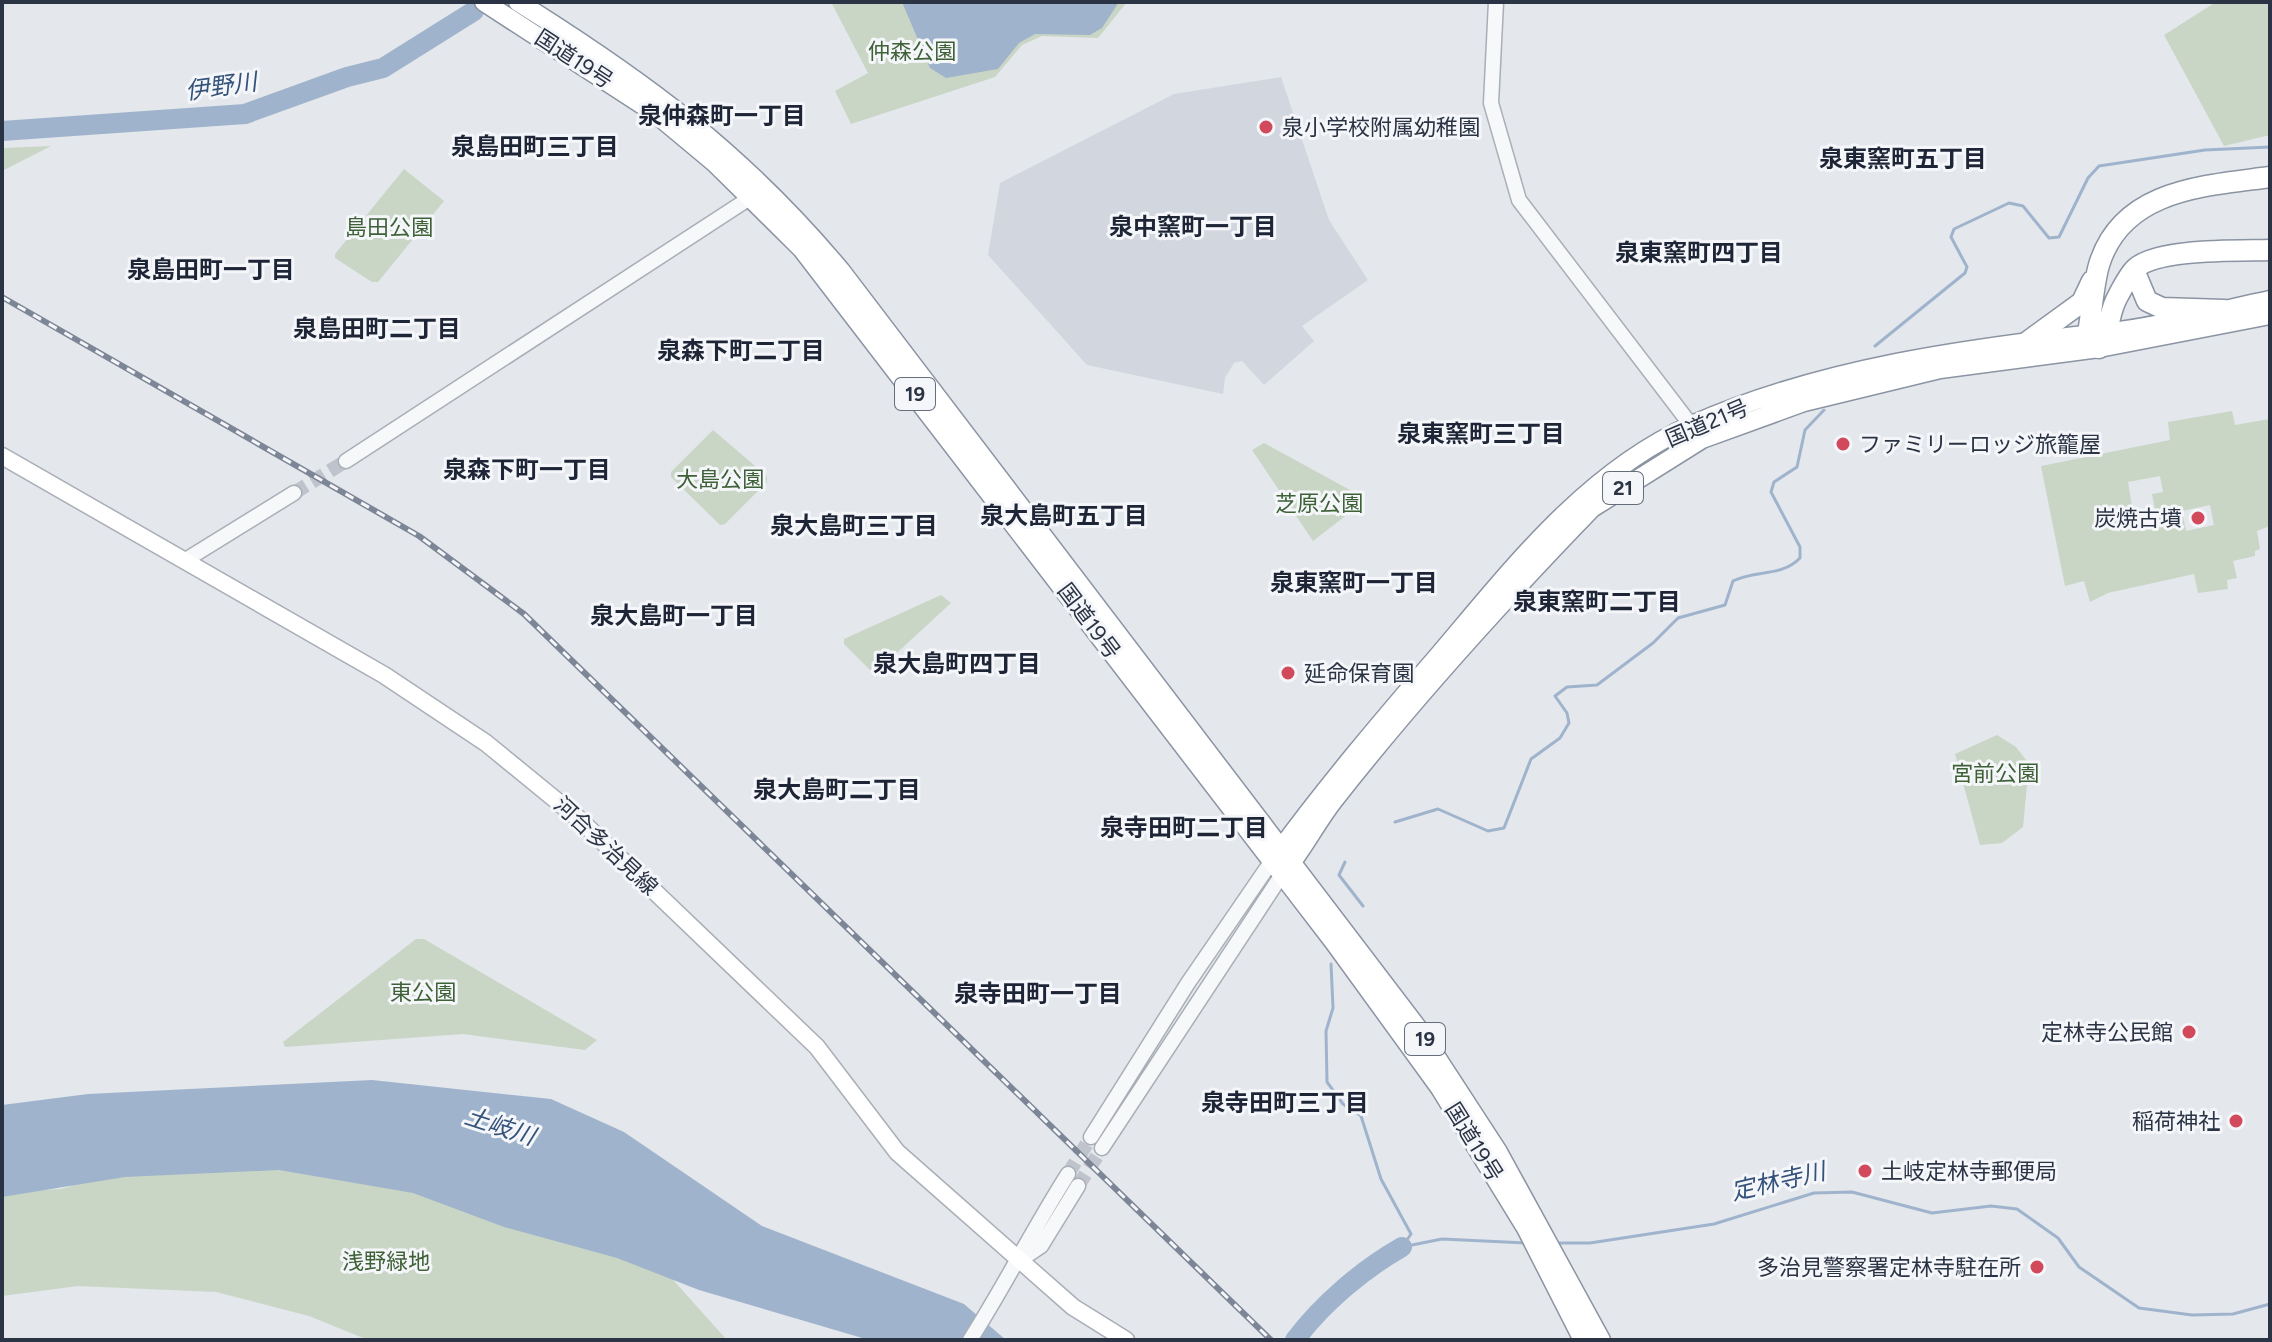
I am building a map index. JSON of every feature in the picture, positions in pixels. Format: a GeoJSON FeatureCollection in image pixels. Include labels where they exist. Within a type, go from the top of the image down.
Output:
{"type":"FeatureCollection","features":[{"type":"Feature","properties":{"kind":"highway","name":"国道19号"},"geometry":{"type":"LineString","coordinates":[[484,2],[655,113],[758,192]]}},
{"type":"Feature","properties":{"kind":"highway","name":"国道19号"},"geometry":{"type":"LineString","coordinates":[[518,2],[614,62],[727,150],[1281,862],[1416,1026],[1470,1105],[1555,1269],[1583,1340]]}},
{"type":"Feature","properties":{"kind":"highway"},"geometry":{"type":"LineString","coordinates":[[2023,345],[2082,302],[2123,222],[2160,198],[2188,189],[2270,177]]}},
{"type":"Feature","properties":{"kind":"highway"},"geometry":{"type":"LineString","coordinates":[[2099,338],[2115,300],[2134,270],[2144,262],[2182,254],[2270,250]]}},
{"type":"Feature","properties":{"kind":"highway"},"geometry":{"type":"LineString","coordinates":[[2099,265],[2099,338]]}},
{"type":"Feature","properties":{"kind":"highway"},"geometry":{"type":"LineString","coordinates":[[2134,270],[2147,301],[2162,308],[2224,310]]}},
{"type":"Feature","properties":{"kind":"highway","name":"国道21号"},"geometry":{"type":"LineString","coordinates":[[1696,432],[1940,369],[2270,300]]}},
{"type":"Feature","properties":{"kind":"highway","name":"国道21号"},"geometry":{"type":"LineString","coordinates":[[1281,862],[1320,795],[1561,515],[1639,455],[1833,377],[1945,354],[2099,338],[2270,315]]}},
{"type":"Feature","properties":{"kind":"highway","name":"国道19号"},"geometry":{"type":"LineString","coordinates":[[1555,1269],[1601,1340]]}},
{"type":"Feature","properties":{"kind":"main road","name":"河合多治見線"},"geometry":{"type":"LineString","coordinates":[[2,456],[421,698],[529,775],[817,1047],[897,1152],[1073,1307],[1126,1340]]}},
{"type":"Feature","properties":{"kind":"street"},"geometry":{"type":"LineString","coordinates":[[1496,2],[1491,103],[1519,200],[1696,432]]}},
{"type":"Feature","properties":{"kind":"street"},"geometry":{"type":"LineString","coordinates":[[346,461],[758,192]]}},
{"type":"Feature","properties":{"kind":"street"},"geometry":{"type":"LineString","coordinates":[[184,561],[294,493]]}},
{"type":"Feature","properties":{"kind":"street"},"geometry":{"type":"LineString","coordinates":[[1096,1142],[1188,983],[1281,862]]}},
{"type":"Feature","properties":{"kind":"street"},"geometry":{"type":"LineString","coordinates":[[970,1340],[1019,1261],[1027,1236],[1073,1180]]}},
{"type":"Feature","properties":{"kind":"shaded area"},"geometry":{"type":"Polygon","coordinates":[[[1281,77],[1329,220],[1368,280],[1302,326],[1314,341],[1264,385],[1242,361],[1234,363],[1225,378],[1223,394],[1087,365],[988,255],[1000,183],[1174,94],[1281,77]]]}},
{"type":"Feature","properties":{"kind":"green space","name":"仲森公園"},"geometry":{"type":"Polygon","coordinates":[[[831,2],[1127,2],[1098,38],[1042,36],[1022,45],[995,77],[851,124],[835,91],[868,73],[831,2]]]}},
{"type":"Feature","properties":{"kind":"green space"},"geometry":{"type":"Polygon","coordinates":[[[2216,2],[2270,2],[2270,135],[2224,146],[2164,35],[2216,2]]]}},
{"type":"Feature","properties":{"kind":"green space"},"geometry":{"type":"Polygon","coordinates":[[[51,146],[2,171],[2,148],[51,146]]]}},
{"type":"Feature","properties":{"kind":"green space","name":"島田公園"},"geometry":{"type":"Polygon","coordinates":[[[404,169],[444,201],[378,282],[372,282],[335,258],[335,254],[404,169]]]}},
{"type":"Feature","properties":{"kind":"green space"},"geometry":{"type":"Polygon","coordinates":[[[2232,411],[2235,425],[2270,419],[2270,526],[2257,531],[2260,549],[2255,551],[2255,556],[2233,561],[2237,578],[2227,580],[2228,589],[2198,593],[2194,574],[2108,593],[2090,602],[2084,581],[2065,586],[2041,466],[2170,440],[2168,422],[2232,411]],[[2160,476],[2128,482],[2134,519],[2156,515],[2152,494],[2163,492],[2160,476]],[[2210,505],[2182,511],[2186,531],[2214,525],[2210,505]]]}},
{"type":"Feature","properties":{"kind":"green space","name":"大島公園"},"geometry":{"type":"Polygon","coordinates":[[[713,430],[767,476],[767,482],[725,524],[720,525],[671,477],[671,472],[713,430]]]}},
{"type":"Feature","properties":{"kind":"green space","name":"芝原公園"},"geometry":{"type":"Polygon","coordinates":[[[1264,443],[1361,496],[1361,504],[1313,541],[1252,450],[1264,443]]]}},
{"type":"Feature","properties":{"kind":"green space"},"geometry":{"type":"Polygon","coordinates":[[[941,595],[951,603],[874,674],[844,644],[844,639],[941,595]]]}},
{"type":"Feature","properties":{"kind":"green space","name":"宮前公園"},"geometry":{"type":"Polygon","coordinates":[[[1997,735],[2016,747],[2029,764],[2023,827],[2002,843],[1980,845],[1955,754],[1997,735]]]}},
{"type":"Feature","properties":{"kind":"green space","name":"東公園"},"geometry":{"type":"Polygon","coordinates":[[[416,939],[424,939],[597,1040],[585,1050],[463,1034],[285,1047],[283,1042],[416,939]]]}},
{"type":"Feature","properties":{"kind":"green space","name":"浅野緑地"},"geometry":{"type":"Polygon","coordinates":[[[338,1168],[666,1272],[727,1340],[368,1340],[309,1316],[216,1292],[78,1286],[2,1296],[2,1192],[61,1189],[125,1171],[338,1168]]]}},
{"type":"Feature","properties":{"kind":"water"},"geometry":{"type":"Polygon","coordinates":[[[902,2],[1119,2],[1102,28],[1090,35],[1035,34],[1019,43],[998,69],[946,78],[930,68],[902,2]]]}},
{"type":"Feature","properties":{"kind":"water","name":"土岐川"},"geometry":{"type":"Polygon","coordinates":[[[372,1080],[551,1099],[624,1132],[762,1226],[964,1304],[1006,1340],[869,1340],[699,1290],[617,1258],[504,1227],[413,1193],[279,1170],[125,1177],[2,1197],[2,1105],[88,1094],[372,1080]]]}},
{"type":"Feature","properties":{"kind":"waterway","name":"伊野川"},"geometry":{"type":"LineString","coordinates":[[2,131],[245,114],[347,77],[383,68],[474,11]]}},
{"type":"Feature","properties":{"kind":"waterway"},"geometry":{"type":"LineString","coordinates":[[1875,346],[1965,273],[1967,267],[1951,237],[1954,229],[2009,203],[2023,206],[2049,238],[2059,237],[2088,178],[2099,166],[2205,150],[2270,147]]}},
{"type":"Feature","properties":{"kind":"waterway"},"geometry":{"type":"LineString","coordinates":[[1395,822],[1438,809],[1488,831],[1504,828],[1531,759],[1560,738],[1569,723],[1567,713],[1555,696],[1567,687],[1597,685],[1653,643],[1678,618],[1725,605],[1733,581],[1777,571],[1800,558],[1800,547],[1771,492],[1774,482],[1797,467],[1805,430],[1824,410]]}},
{"type":"Feature","properties":{"kind":"waterway"},"geometry":{"type":"LineString","coordinates":[[1345,862],[1339,875],[1363,906]]}},
{"type":"Feature","properties":{"kind":"waterway"},"geometry":{"type":"LineString","coordinates":[[1331,964],[1333,1008],[1326,1031],[1327,1082],[1343,1104],[1361,1116],[1381,1179],[1411,1234],[1402,1247]]}},
{"type":"Feature","properties":{"kind":"waterway","name":"定林寺川"},"geometry":{"type":"LineString","coordinates":[[1555,1243],[1590,1243],[1714,1224],[1814,1193],[1852,1192],[1932,1213],[1991,1206],[2017,1209],[2058,1238],[2079,1267],[2139,1308],[2192,1315],[2233,1314],[2270,1304]]}},
{"type":"Feature","properties":{"kind":"waterway","name":"定林寺川"},"geometry":{"type":"LineString","coordinates":[[1402,1247],[1442,1239],[1527,1243]]}},
{"type":"Feature","properties":{"kind":"waterway","name":"定林寺川"},"geometry":{"type":"LineString","coordinates":[[1295,1340],[1344,1288],[1402,1247]]}},
{"type":"Feature","properties":{"kind":"tunnel"},"geometry":{"type":"LineString","coordinates":[[294,493],[346,461]]}},
{"type":"Feature","properties":{"kind":"tunnel"},"geometry":{"type":"LineString","coordinates":[[1068,1174],[1091,1137]]}},
{"type":"Feature","properties":{"kind":"tunnel"},"geometry":{"type":"LineString","coordinates":[[1078,1186],[1102,1148]]}},
{"type":"Feature","properties":{"kind":"railway"},"geometry":{"type":"LineString","coordinates":[[2,297],[419,536],[524,614],[1271,1340]]}},
{"type":"Feature","properties":{"kind":"place","name":"泉小学校附属幼稚園"},"geometry":{"type":"Point","coordinates":[1266,127]}},
{"type":"Feature","properties":{"kind":"place","name":"ファミリーロッジ旅籠屋"},"geometry":{"type":"Point","coordinates":[1843,444]}},
{"type":"Feature","properties":{"kind":"place","name":"炭焼古墳"},"geometry":{"type":"Point","coordinates":[2198,518]}},
{"type":"Feature","properties":{"kind":"place","name":"延命保育園"},"geometry":{"type":"Point","coordinates":[1288,673]}},
{"type":"Feature","properties":{"kind":"place","name":"定林寺公民館"},"geometry":{"type":"Point","coordinates":[2189,1032]}},
{"type":"Feature","properties":{"kind":"place","name":"稲荷神社"},"geometry":{"type":"Point","coordinates":[2236,1121]}},
{"type":"Feature","properties":{"kind":"place","name":"土岐定林寺郵便局"},"geometry":{"type":"Point","coordinates":[1865,1171]}},
{"type":"Feature","properties":{"kind":"place","name":"多治見警察署定林寺駐在所"},"geometry":{"type":"Point","coordinates":[2037,1267]}},
{"type":"Feature","properties":{"kind":"district","name":"泉仲森町一丁目"},"geometry":{"type":"Point","coordinates":[722,115]}},
{"type":"Feature","properties":{"kind":"district","name":"泉島田町三丁目"},"geometry":{"type":"Point","coordinates":[535,146]}},
{"type":"Feature","properties":{"kind":"district","name":"泉東窯町五丁目"},"geometry":{"type":"Point","coordinates":[1903,158]}},
{"type":"Feature","properties":{"kind":"district","name":"泉中窯町一丁目"},"geometry":{"type":"Point","coordinates":[1193,226]}},
{"type":"Feature","properties":{"kind":"district","name":"泉東窯町四丁目"},"geometry":{"type":"Point","coordinates":[1699,252]}},
{"type":"Feature","properties":{"kind":"district","name":"泉島田町一丁目"},"geometry":{"type":"Point","coordinates":[211,269]}},
{"type":"Feature","properties":{"kind":"district","name":"泉島田町二丁目"},"geometry":{"type":"Point","coordinates":[377,328]}},
{"type":"Feature","properties":{"kind":"district","name":"泉森下町二丁目"},"geometry":{"type":"Point","coordinates":[741,350]}},
{"type":"Feature","properties":{"kind":"district","name":"泉東窯町三丁目"},"geometry":{"type":"Point","coordinates":[1481,433]}},
{"type":"Feature","properties":{"kind":"district","name":"泉森下町一丁目"},"geometry":{"type":"Point","coordinates":[527,469]}},
{"type":"Feature","properties":{"kind":"district","name":"泉大島町五丁目"},"geometry":{"type":"Point","coordinates":[1064,515]}},
{"type":"Feature","properties":{"kind":"district","name":"泉大島町三丁目"},"geometry":{"type":"Point","coordinates":[854,525]}},
{"type":"Feature","properties":{"kind":"district","name":"泉東窯町一丁目"},"geometry":{"type":"Point","coordinates":[1354,582]}},
{"type":"Feature","properties":{"kind":"district","name":"泉東窯町二丁目"},"geometry":{"type":"Point","coordinates":[1597,601]}},
{"type":"Feature","properties":{"kind":"district","name":"泉大島町一丁目"},"geometry":{"type":"Point","coordinates":[674,615]}},
{"type":"Feature","properties":{"kind":"district","name":"泉大島町四丁目"},"geometry":{"type":"Point","coordinates":[957,663]}},
{"type":"Feature","properties":{"kind":"district","name":"泉大島町二丁目"},"geometry":{"type":"Point","coordinates":[837,789]}},
{"type":"Feature","properties":{"kind":"district","name":"泉寺田町二丁目"},"geometry":{"type":"Point","coordinates":[1184,827]}},
{"type":"Feature","properties":{"kind":"district","name":"泉寺田町一丁目"},"geometry":{"type":"Point","coordinates":[1038,993]}},
{"type":"Feature","properties":{"kind":"district","name":"泉寺田町三丁目"},"geometry":{"type":"Point","coordinates":[1285,1102]}}]}
